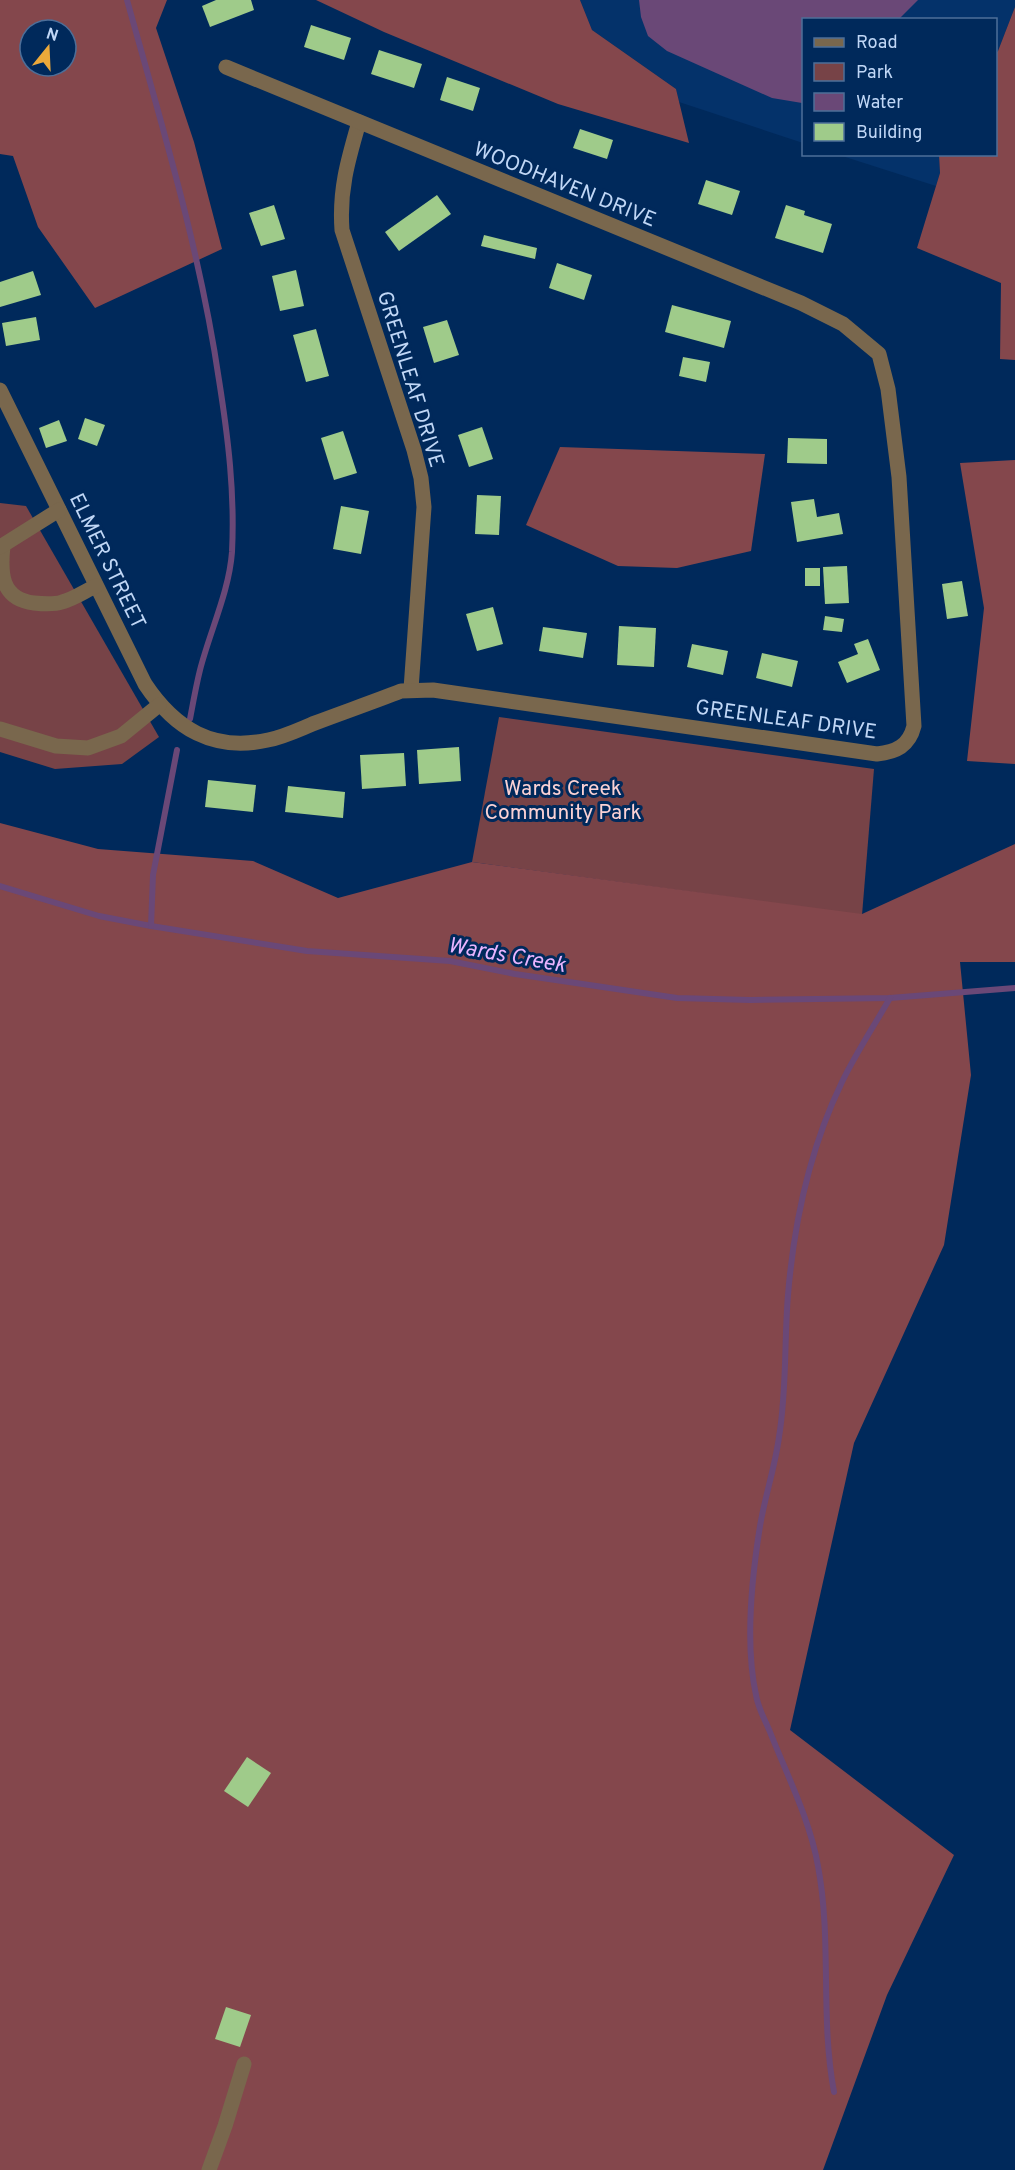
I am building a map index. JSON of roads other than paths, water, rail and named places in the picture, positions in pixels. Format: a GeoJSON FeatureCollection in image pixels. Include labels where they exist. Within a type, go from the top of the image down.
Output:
{"type":"FeatureCollection","features":[{"type":"Feature","properties":{"kind":"street","name":"WOODHAVEN DRIVE"},"geometry":{"type":"LineString","coordinates":[[226,67],[801,303],[843,324],[879,354]]}},
{"type":"Feature","properties":{"kind":"street","name":"GREENLEAF DRIVE"},"geometry":{"type":"LineString","coordinates":[[359,122],[344,172],[341,201],[342,230],[414,450],[421,478],[424,507],[411,689]]}},
{"type":"Feature","properties":{"kind":"street","name":"GREENLEAF DRIVE"},"geometry":{"type":"LineString","coordinates":[[198,735],[221,742],[246,744],[270,740],[411,689],[433,690],[877,754],[898,750],[909,740],[914,726],[899,477],[888,389],[879,354]]}},
{"type":"Feature","properties":{"kind":"street","name":"ELMER STREET"},"geometry":{"type":"LineString","coordinates":[[0,390],[145,684],[159,705],[176,722],[198,735]]}},
{"type":"Feature","properties":{"kind":"street"},"geometry":{"type":"LineString","coordinates":[[59,510],[2,547],[3,579],[8,591],[16,599],[46,604],[62,603],[96,586]]}},
{"type":"Feature","properties":{"kind":"street"},"geometry":{"type":"LineString","coordinates":[[0,729],[56,746],[88,748],[121,736],[159,705]]}},
{"type":"Feature","properties":{"kind":"street"},"geometry":{"type":"LineString","coordinates":[[209,2170],[244,2064]]}},
{"type":"Feature","properties":{"kind":"water"},"geometry":{"type":"Polygon","coordinates":[[[639,0],[918,0],[900,18],[802,18],[802,103],[772,98],[667,51],[648,36],[641,17],[639,0]]]}},
{"type":"Feature","properties":{"kind":"waterway"},"geometry":{"type":"LineString","coordinates":[[127,0],[179,188],[202,284],[219,380],[230,465],[233,530],[230,567],[200,670],[190,719]]}},
{"type":"Feature","properties":{"kind":"waterway"},"geometry":{"type":"LineString","coordinates":[[151,926],[153,875],[177,750]]}},
{"type":"Feature","properties":{"kind":"waterway","name":"Wards Creek"},"geometry":{"type":"LineString","coordinates":[[0,886],[99,916],[151,926],[307,951],[450,961],[515,974],[677,998],[750,1000],[890,998],[1015,988]]}},
{"type":"Feature","properties":{"kind":"waterway"},"geometry":{"type":"LineString","coordinates":[[834,2092],[828,2036],[824,1922],[818,1866],[804,1815],[757,1700],[751,1655],[751,1610],[760,1526],[782,1419],[791,1268],[805,1186],[821,1133],[842,1082],[890,998]]}},
{"type":"Feature","properties":{"kind":"park label","name":"Wards Creek Community Park"},"geometry":{"type":"Point","coordinates":[563,800]}}]}
